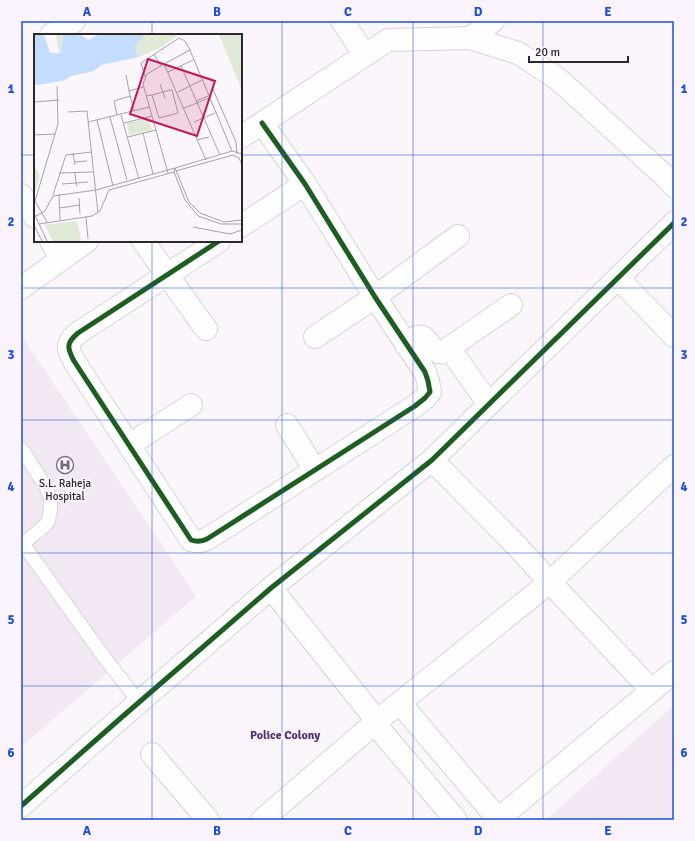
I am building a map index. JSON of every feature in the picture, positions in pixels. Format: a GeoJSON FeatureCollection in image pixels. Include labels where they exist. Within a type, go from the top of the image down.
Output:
{"type":"FeatureCollection","features":[{"type":"Feature","properties":{"kind":"street"},"geometry":{"type":"LineString","coordinates":[[40,21],[49,34]]}},
{"type":"Feature","properties":{"kind":"street"},"geometry":{"type":"LineString","coordinates":[[52,34],[74,21]]}},
{"type":"Feature","properties":{"kind":"street"},"geometry":{"type":"LineString","coordinates":[[342,21],[365,55]]}},
{"type":"Feature","properties":{"kind":"street"},"geometry":{"type":"LineString","coordinates":[[470,38],[493,21]]}},
{"type":"Feature","properties":{"kind":"street"},"geometry":{"type":"LineString","coordinates":[[242,136],[388,40],[470,38],[518,53],[558,79],[672,179]]}},
{"type":"Feature","properties":{"kind":"street"},"geometry":{"type":"LineString","coordinates":[[216,242],[72,338],[69,344],[70,354],[74,361],[191,540],[195,542],[200,542],[207,539],[415,406],[430,392],[425,372],[375,297],[305,184],[262,123]]}},
{"type":"Feature","properties":{"kind":"street"},"geometry":{"type":"LineString","coordinates":[[242,225],[305,184]]}},
{"type":"Feature","properties":{"kind":"street"},"geometry":{"type":"LineString","coordinates":[[21,195],[34,215]]}},
{"type":"Feature","properties":{"kind":"street"},"geometry":{"type":"LineString","coordinates":[[21,806],[271,588],[432,460],[674,223]]}},
{"type":"Feature","properties":{"kind":"street"},"geometry":{"type":"LineString","coordinates":[[315,337],[375,297],[458,236]]}},
{"type":"Feature","properties":{"kind":"street"},"geometry":{"type":"LineString","coordinates":[[21,288],[56,250],[84,242]]}},
{"type":"Feature","properties":{"kind":"street"},"geometry":{"type":"LineString","coordinates":[[144,242],[206,329]]}},
{"type":"Feature","properties":{"kind":"street"},"geometry":{"type":"LineString","coordinates":[[618,278],[674,336]]}},
{"type":"Feature","properties":{"kind":"street"},"geometry":{"type":"LineString","coordinates":[[406,345],[419,336],[426,339],[433,350],[439,353],[443,352],[511,305]]}},
{"type":"Feature","properties":{"kind":"street"},"geometry":{"type":"LineString","coordinates":[[449,348],[489,404]]}},
{"type":"Feature","properties":{"kind":"street"},"geometry":{"type":"LineString","coordinates":[[129,445],[191,405]]}},
{"type":"Feature","properties":{"kind":"street"},"geometry":{"type":"LineString","coordinates":[[287,425],[315,470]]}},
{"type":"Feature","properties":{"kind":"street"},"geometry":{"type":"LineString","coordinates":[[432,460],[514,543],[652,690]]}},
{"type":"Feature","properties":{"kind":"street"},"geometry":{"type":"LineString","coordinates":[[262,820],[376,722],[550,582],[674,466]]}},
{"type":"Feature","properties":{"kind":"street"},"geometry":{"type":"LineString","coordinates":[[271,588],[376,722],[456,820]]}},
{"type":"Feature","properties":{"kind":"street"},"geometry":{"type":"LineString","coordinates":[[400,703],[498,820],[674,672]]}},
{"type":"Feature","properties":{"kind":"street"},"geometry":{"type":"LineString","coordinates":[[152,754],[208,820]]}},
{"type":"Feature","properties":{"kind":"lane"},"geometry":{"type":"LineString","coordinates":[[21,448],[46,487],[51,500],[48,522],[22,544],[101,653],[139,702]]}},
{"type":"Feature","properties":{"kind":"shaded area","name":"S.L. Raheja Hospital"},"geometry":{"type":"Polygon","coordinates":[[[21,335],[196,596],[21,747],[21,335]]]}},
{"type":"Feature","properties":{"kind":"shaded area"},"geometry":{"type":"Polygon","coordinates":[[[674,705],[674,820],[546,820],[674,705]]]}},
{"type":"Feature","properties":{"kind":"cycle path"},"geometry":{"type":"LineString","coordinates":[[217,242],[78,333],[71,340],[69,346],[70,353],[74,361],[191,540],[197,541],[207,539],[415,406],[430,392],[425,372],[375,297],[305,184],[262,123]]}},
{"type":"Feature","properties":{"kind":"cycle path"},"geometry":{"type":"LineString","coordinates":[[21,806],[271,588],[432,460],[674,223]]}},
{"type":"Feature","properties":{"kind":"place","name":"S.L. Raheja Hospital"},"geometry":{"type":"Point","coordinates":[65,465]}},
{"type":"Feature","properties":{"kind":"district","name":"Police Colony"},"geometry":{"type":"Point","coordinates":[285,735]}}]}
